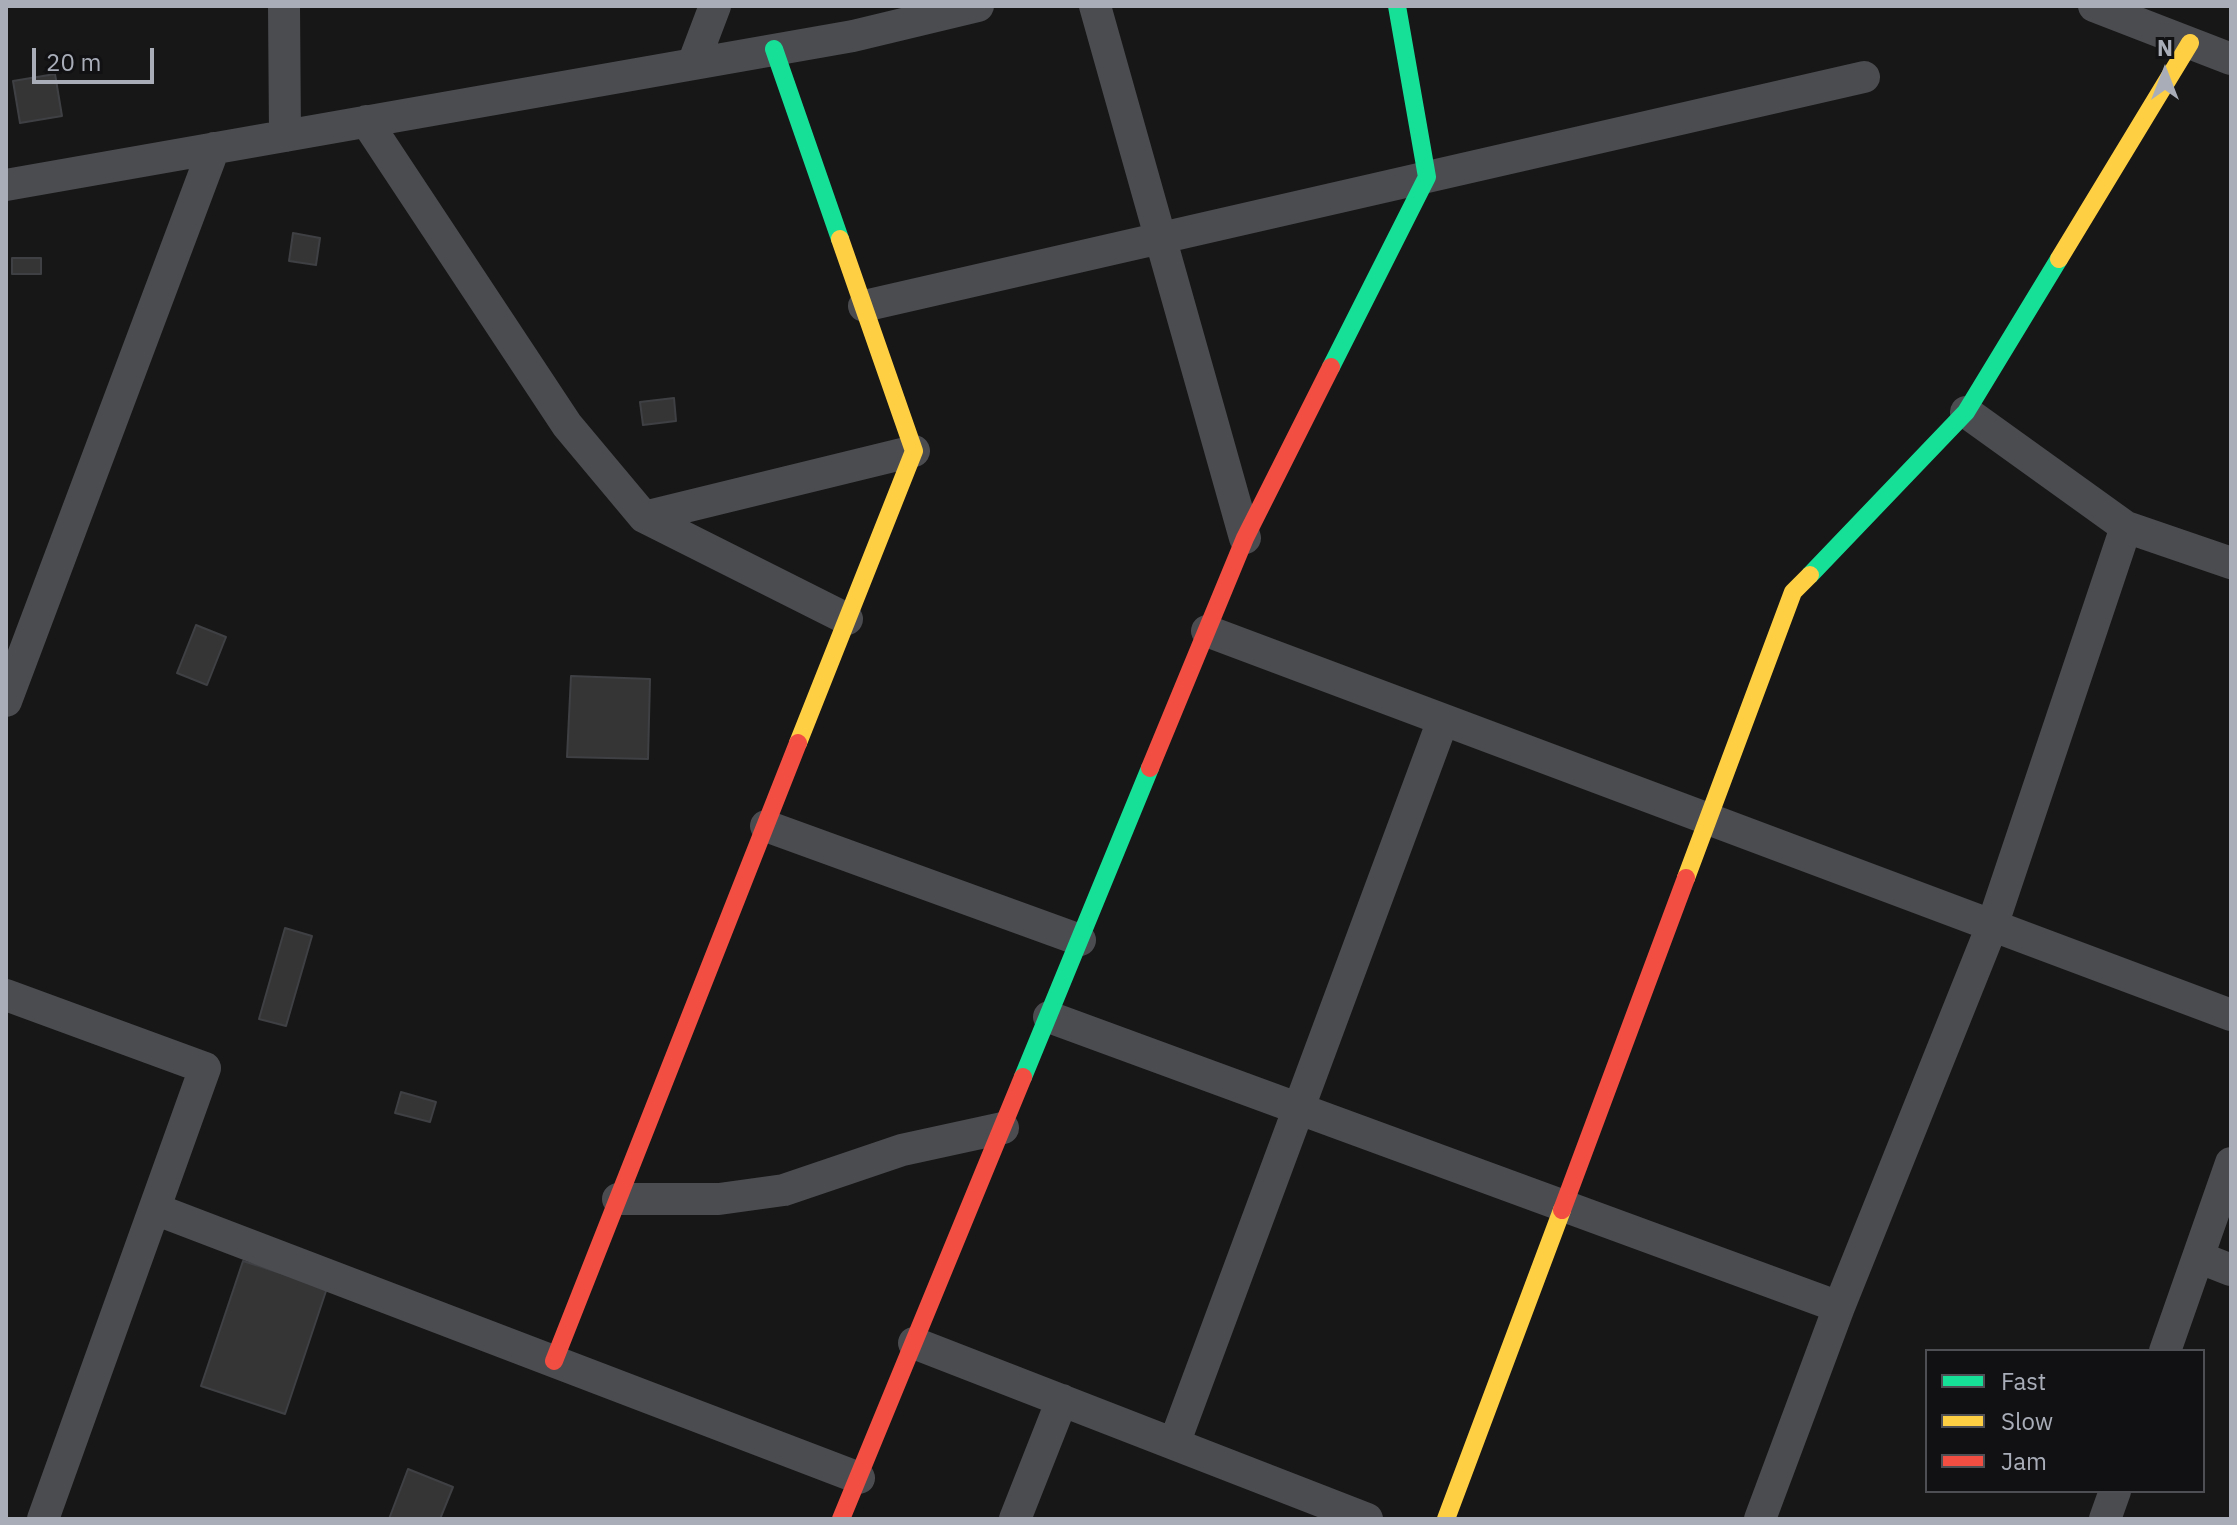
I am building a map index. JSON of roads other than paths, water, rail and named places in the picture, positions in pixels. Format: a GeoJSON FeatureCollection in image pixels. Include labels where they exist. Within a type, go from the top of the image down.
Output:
{"type":"FeatureCollection","features":[{"type":"Feature","properties":{"kind":"street"},"geometry":{"type":"LineString","coordinates":[[284,6],[285,136]]}},
{"type":"Feature","properties":{"kind":"street"},"geometry":{"type":"LineString","coordinates":[[693,64],[715,6]]}},
{"type":"Feature","properties":{"kind":"street"},"geometry":{"type":"LineString","coordinates":[[6,185],[853,36],[978,6]]}},
{"type":"Feature","properties":{"kind":"street"},"geometry":{"type":"LineString","coordinates":[[1095,6],[1245,538]]}},
{"type":"Feature","properties":{"kind":"street"},"geometry":{"type":"LineString","coordinates":[[841,1519],[1245,538],[1427,177],[1397,6]]}},
{"type":"Feature","properties":{"kind":"street"},"geometry":{"type":"LineString","coordinates":[[2094,6],[2231,59]]}},
{"type":"Feature","properties":{"kind":"street"},"geometry":{"type":"LineString","coordinates":[[1446,1519],[1793,592],[1966,412],[2190,43]]}},
{"type":"Feature","properties":{"kind":"street"},"geometry":{"type":"LineString","coordinates":[[554,1361],[914,451],[774,49]]}},
{"type":"Feature","properties":{"kind":"street"},"geometry":{"type":"LineString","coordinates":[[864,306],[1864,77]]}},
{"type":"Feature","properties":{"kind":"street"},"geometry":{"type":"LineString","coordinates":[[366,121],[567,425],[644,517],[847,619]]}},
{"type":"Feature","properties":{"kind":"street"},"geometry":{"type":"LineString","coordinates":[[6,701],[214,148]]}},
{"type":"Feature","properties":{"kind":"street"},"geometry":{"type":"LineString","coordinates":[[1966,412],[2126,527],[2231,563]]}},
{"type":"Feature","properties":{"kind":"street"},"geometry":{"type":"LineString","coordinates":[[644,517],[914,451]]}},
{"type":"Feature","properties":{"kind":"street"},"geometry":{"type":"LineString","coordinates":[[1760,1519],[1839,1307],[1992,926],[2126,527]]}},
{"type":"Feature","properties":{"kind":"street"},"geometry":{"type":"LineString","coordinates":[[1207,631],[2231,1015]]}},
{"type":"Feature","properties":{"kind":"street"},"geometry":{"type":"LineString","coordinates":[[1174,1444],[1443,720]]}},
{"type":"Feature","properties":{"kind":"street"},"geometry":{"type":"LineString","coordinates":[[766,826],[1080,940]]}},
{"type":"Feature","properties":{"kind":"street"},"geometry":{"type":"LineString","coordinates":[[6,995],[205,1068],[51,1517]]}},
{"type":"Feature","properties":{"kind":"street"},"geometry":{"type":"LineString","coordinates":[[1049,1017],[1839,1307]]}},
{"type":"Feature","properties":{"kind":"street"},"geometry":{"type":"LineString","coordinates":[[618,1199],[719,1199],[784,1190],[902,1150],[1003,1128]]}},
{"type":"Feature","properties":{"kind":"street"},"geometry":{"type":"LineString","coordinates":[[2166,1349],[2231,1163]]}},
{"type":"Feature","properties":{"kind":"street"},"geometry":{"type":"LineString","coordinates":[[155,1209],[859,1478]]}},
{"type":"Feature","properties":{"kind":"street"},"geometry":{"type":"LineString","coordinates":[[2198,1257],[2231,1270]]}},
{"type":"Feature","properties":{"kind":"street"},"geometry":{"type":"LineString","coordinates":[[914,1343],[1367,1519]]}},
{"type":"Feature","properties":{"kind":"street"},"geometry":{"type":"LineString","coordinates":[[1015,1519],[1062,1400]]}},
{"type":"Feature","properties":{"kind":"street"},"geometry":{"type":"LineString","coordinates":[[2105,1519],[2114,1493]]}}]}
